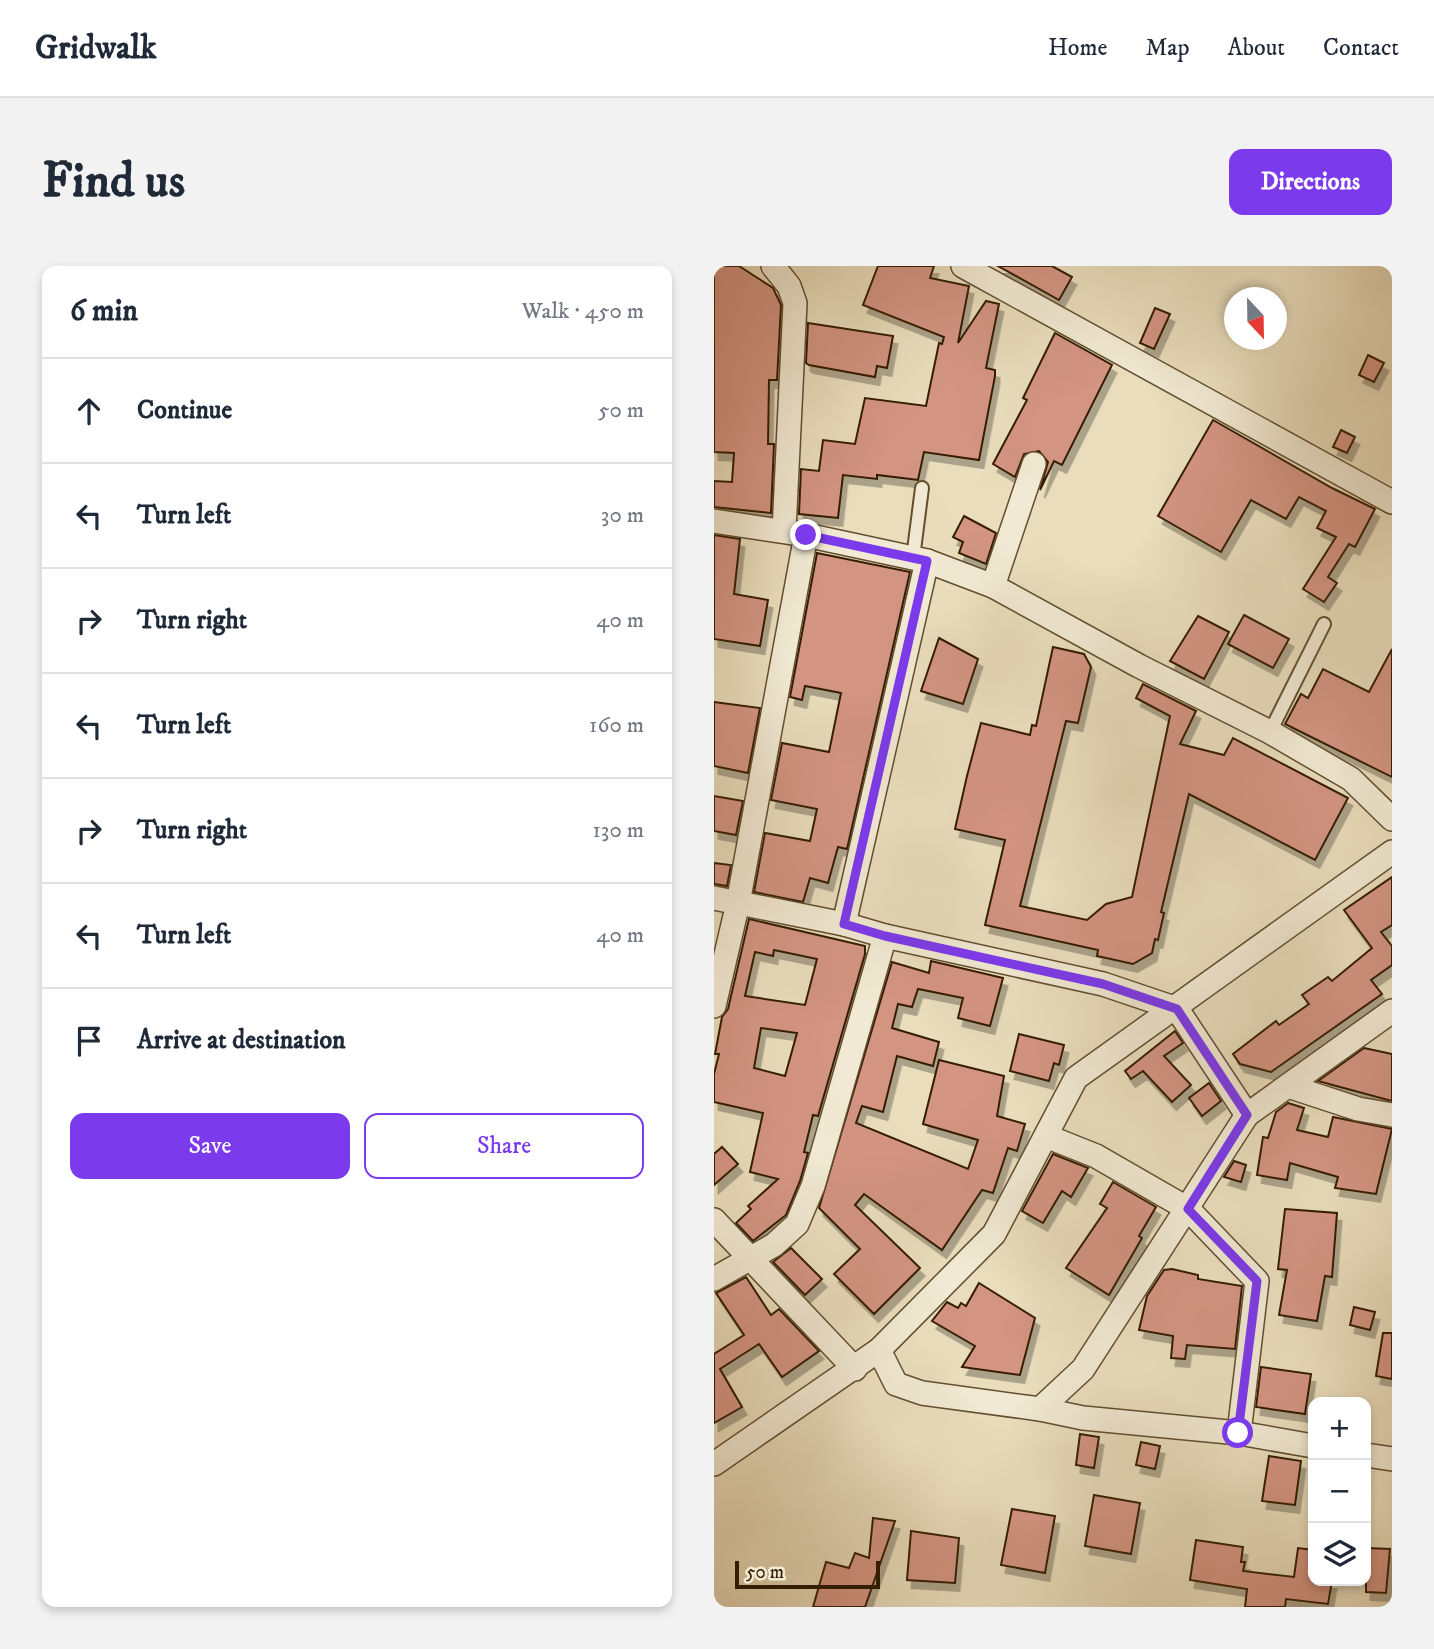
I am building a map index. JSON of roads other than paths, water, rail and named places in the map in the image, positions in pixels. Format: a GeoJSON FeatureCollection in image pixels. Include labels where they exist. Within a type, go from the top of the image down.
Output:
{"type":"FeatureCollection","features":[{"type":"Feature","properties":{"kind":"street"},"geometry":{"type":"LineString","coordinates":[[714,1006],[738,903],[795,533],[795,303],[789,286],[773,266]]}},
{"type":"Feature","properties":{"kind":"street"},"geometry":{"type":"LineString","coordinates":[[963,266],[1392,502]]}},
{"type":"Feature","properties":{"kind":"street"},"geometry":{"type":"LineString","coordinates":[[993,586],[1034,464]]}},
{"type":"Feature","properties":{"kind":"street"},"geometry":{"type":"LineString","coordinates":[[714,521],[795,533],[920,559],[993,586],[1139,666],[1270,732],[1351,779],[1392,819]]}},
{"type":"Feature","properties":{"kind":"street"},"geometry":{"type":"LineString","coordinates":[[844,924],[920,559]]}},
{"type":"Feature","properties":{"kind":"street"},"geometry":{"type":"LineString","coordinates":[[714,1464],[879,1350],[994,1234],[1076,1077],[1177,1009],[1392,852]]}},
{"type":"Feature","properties":{"kind":"street"},"geometry":{"type":"LineString","coordinates":[[714,898],[844,924],[885,936],[1103,984],[1177,1009],[1247,1115]]}},
{"type":"Feature","properties":{"kind":"street"},"geometry":{"type":"LineString","coordinates":[[714,1279],[774,1245],[797,1224],[813,1186],[885,936]]}},
{"type":"Feature","properties":{"kind":"street"},"geometry":{"type":"LineString","coordinates":[[1040,1409],[1083,1369],[1247,1115],[1392,1011]]}},
{"type":"Feature","properties":{"kind":"street"},"geometry":{"type":"LineString","coordinates":[[1289,1086],[1392,1115]]}},
{"type":"Feature","properties":{"kind":"street"},"geometry":{"type":"LineString","coordinates":[[1046,1136],[1096,1156],[1188,1209],[1257,1281],[1238,1433]]}},
{"type":"Feature","properties":{"kind":"street"},"geometry":{"type":"LineString","coordinates":[[714,1220],[855,1368]]}},
{"type":"Feature","properties":{"kind":"street"},"geometry":{"type":"LineString","coordinates":[[879,1350],[896,1384],[922,1393],[1040,1409],[1083,1418],[1238,1433],[1308,1445]]}},
{"type":"Feature","properties":{"kind":"street"},"geometry":{"type":"LineString","coordinates":[[1371,1456],[1392,1459]]}},
{"type":"Feature","properties":{"kind":"lane"},"geometry":{"type":"LineString","coordinates":[[920,559],[922,488]]}},
{"type":"Feature","properties":{"kind":"lane"},"geometry":{"type":"LineString","coordinates":[[1270,732],[1324,624]]}}]}
